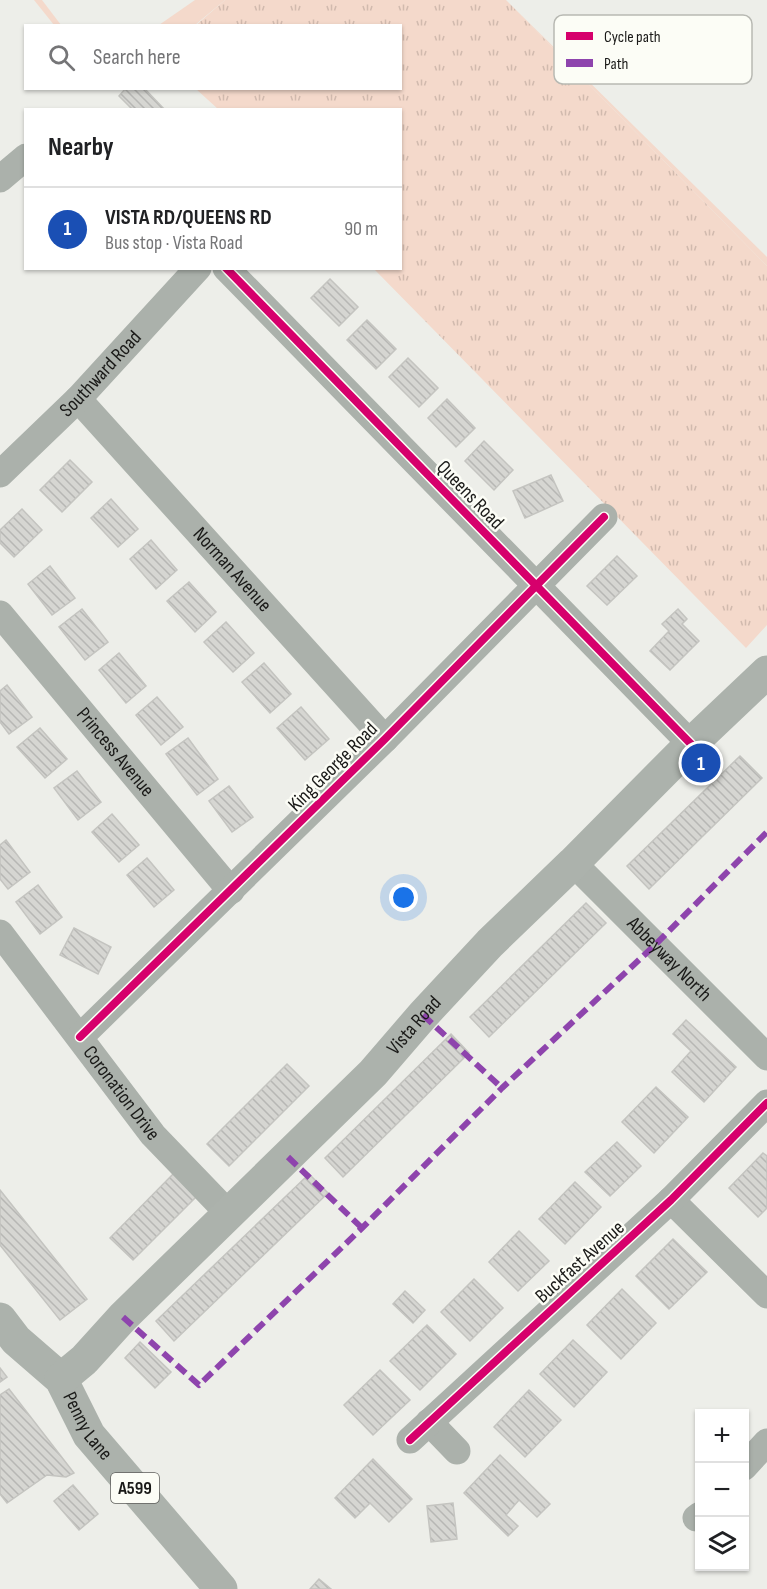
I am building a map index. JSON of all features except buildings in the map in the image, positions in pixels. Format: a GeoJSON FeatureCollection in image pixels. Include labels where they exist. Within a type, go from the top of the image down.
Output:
{"type":"FeatureCollection","features":[{"type":"Feature","properties":{"kind":"main road","name":"Vista Road"},"geometry":{"type":"LineString","coordinates":[[61,1379],[84,1360],[123,1317],[374,1073],[423,1015],[490,943],[767,672]]}},
{"type":"Feature","properties":{"kind":"main road","name":"Penny Lane"},"geometry":{"type":"LineString","coordinates":[[0,1319],[16,1340],[61,1379],[89,1435],[222,1589]]}},
{"type":"Feature","properties":{"kind":"street"},"geometry":{"type":"LineString","coordinates":[[0,180],[24,159]]}},
{"type":"Feature","properties":{"kind":"street","name":"Southward Road"},"geometry":{"type":"LineString","coordinates":[[0,474],[78,399],[196,270]]}},
{"type":"Feature","properties":{"kind":"street","name":"Queens Road"},"geometry":{"type":"LineString","coordinates":[[228,270],[691,744]]}},
{"type":"Feature","properties":{"kind":"street","name":"Norman Avenue"},"geometry":{"type":"LineString","coordinates":[[78,399],[385,739]]}},
{"type":"Feature","properties":{"kind":"street","name":"King George Road"},"geometry":{"type":"LineString","coordinates":[[80,1037],[385,739],[604,517]]}},
{"type":"Feature","properties":{"kind":"street","name":"Princess Avenue"},"geometry":{"type":"LineString","coordinates":[[0,614],[231,891]]}},
{"type":"Feature","properties":{"kind":"street","name":"Abbeyway North"},"geometry":{"type":"LineString","coordinates":[[573,863],[767,1057]]}},
{"type":"Feature","properties":{"kind":"street","name":"Coronation Drive"},"geometry":{"type":"LineString","coordinates":[[0,933],[153,1135],[230,1215]]}},
{"type":"Feature","properties":{"kind":"street","name":"Buckfast Avenue"},"geometry":{"type":"LineString","coordinates":[[457,1451],[419,1431],[671,1200],[767,1103]]}},
{"type":"Feature","properties":{"kind":"street"},"geometry":{"type":"LineString","coordinates":[[671,1200],[767,1295]]}},
{"type":"Feature","properties":{"kind":"street"},"geometry":{"type":"LineString","coordinates":[[748,1463],[767,1442]]}},
{"type":"Feature","properties":{"kind":"green space"},"geometry":{"type":"Polygon","coordinates":[[[34,0],[42,0],[60,24],[53,24],[34,0]]]}},
{"type":"Feature","properties":{"kind":"green space"},"geometry":{"type":"Polygon","coordinates":[[[195,0],[225,0],[196,24],[160,24],[195,0]]]}},
{"type":"Feature","properties":{"kind":"green space"},"geometry":{"type":"Polygon","coordinates":[[[225,0],[506,0],[554,49],[554,84],[588,84],[767,266],[767,625],[746,648],[375,270],[402,270],[402,108],[217,108],[197,90],[402,90],[402,24],[197,24],[225,0]]]}},
{"type":"Feature","properties":{"kind":"green space"},"geometry":{"type":"Polygon","coordinates":[[[506,0],[554,47],[554,49],[506,0]]]}},
{"type":"Feature","properties":{"kind":"green space"},"geometry":{"type":"Polygon","coordinates":[[[588,84],[591,84],[767,257],[767,266],[588,84]]]}},
{"type":"Feature","properties":{"kind":"marked path"},"geometry":{"type":"LineString","coordinates":[[123,1317],[199,1385],[362,1228],[502,1088],[656,944],[767,832]]}},
{"type":"Feature","properties":{"kind":"marked path"},"geometry":{"type":"LineString","coordinates":[[423,1015],[502,1088]]}},
{"type":"Feature","properties":{"kind":"marked path"},"geometry":{"type":"LineString","coordinates":[[288,1157],[362,1228]]}},
{"type":"Feature","properties":{"kind":"cycle path"},"geometry":{"type":"LineString","coordinates":[[228,270],[691,744]]}},
{"type":"Feature","properties":{"kind":"cycle path"},"geometry":{"type":"LineString","coordinates":[[80,1037],[385,739],[604,517]]}},
{"type":"Feature","properties":{"kind":"cycle path"},"geometry":{"type":"LineString","coordinates":[[410,1440],[671,1200],[767,1103]]}},
{"type":"Feature","properties":{"kind":"place","name":"VISTA RD/QUEENS RD"},"geometry":{"type":"Point","coordinates":[701,763]}}]}
